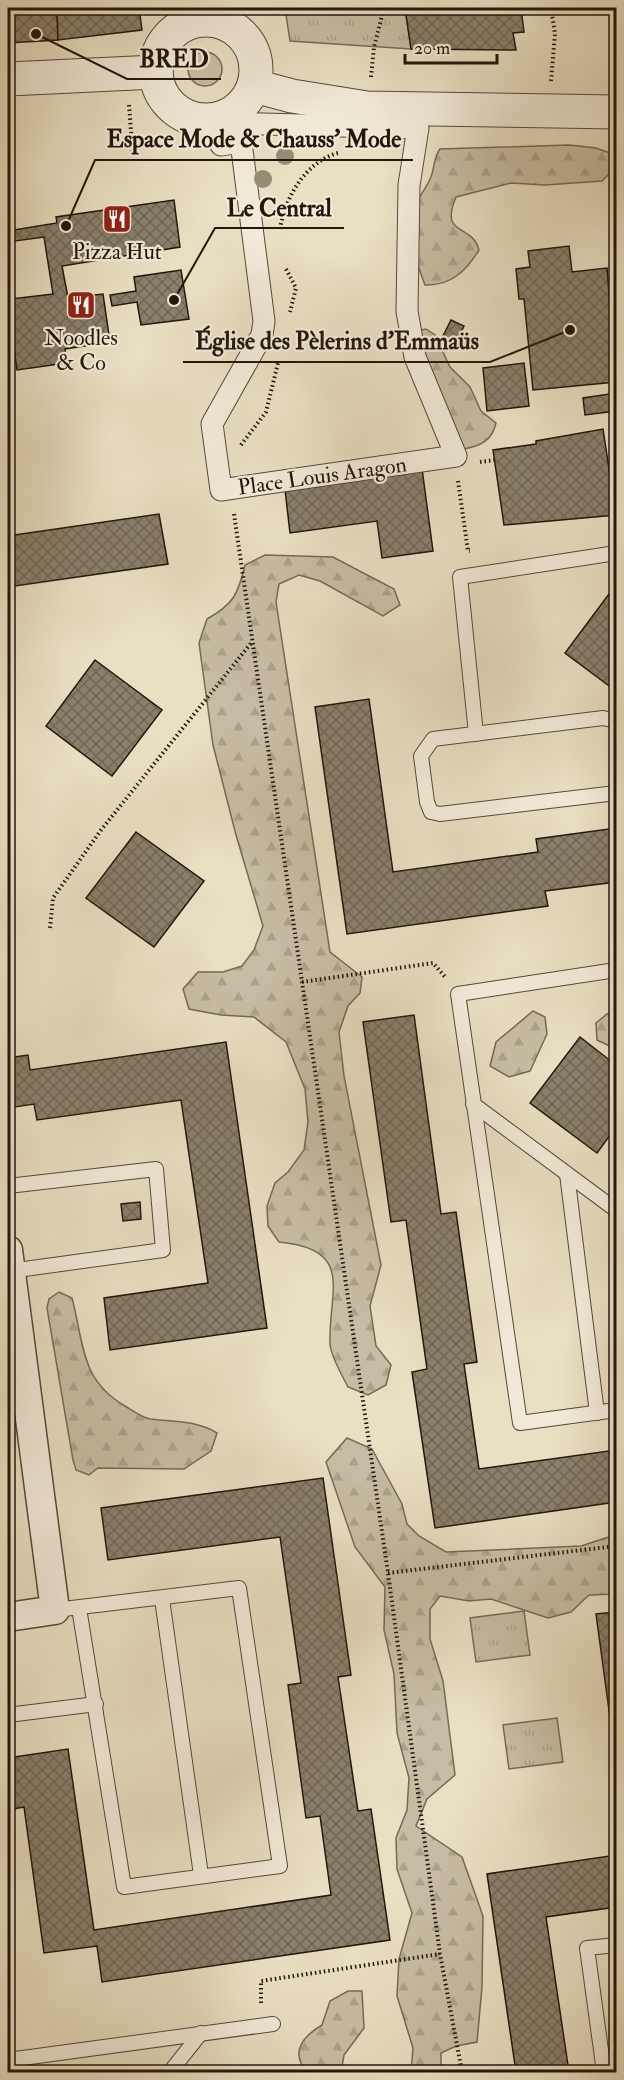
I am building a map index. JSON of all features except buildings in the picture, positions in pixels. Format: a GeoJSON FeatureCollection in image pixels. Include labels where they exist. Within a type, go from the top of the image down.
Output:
{"type":"FeatureCollection","features":[{"type":"Feature","properties":{"kind":"street"},"geometry":{"type":"LineString","coordinates":[[8,79],[141,74],[160,88],[168,102],[179,111],[200,119],[223,117],[236,110],[247,99],[254,86],[255,56],[249,42],[211,14],[186,24],[166,40],[158,55],[141,74]]}},
{"type":"Feature","properties":{"kind":"street"},"geometry":{"type":"LineString","coordinates":[[254,86],[292,96],[367,108],[616,112]]}},
{"type":"Feature","properties":{"kind":"street","name":"Place Louis Aragon"},"geometry":{"type":"LineString","coordinates":[[229,123],[418,128],[409,185],[407,311],[415,357],[456,456],[224,481],[212,424],[262,335],[264,321],[241,142],[221,145],[222,128],[229,123]]}},
{"type":"Feature","properties":{"kind":"street"},"geometry":{"type":"LineString","coordinates":[[8,1617],[67,1609],[9,1260]]}},
{"type":"Feature","properties":{"kind":"lane"},"geometry":{"type":"LineString","coordinates":[[476,734],[460,577],[616,553]]}},
{"type":"Feature","properties":{"kind":"lane"},"geometry":{"type":"LineString","coordinates":[[616,721],[603,718],[433,739],[421,756],[427,802],[431,812],[440,814],[616,793]]}},
{"type":"Feature","properties":{"kind":"lane"},"geometry":{"type":"LineString","coordinates":[[616,970],[458,994],[519,1423],[616,1410]]}},
{"type":"Feature","properties":{"kind":"lane"},"geometry":{"type":"LineString","coordinates":[[473,1104],[616,1210]]}},
{"type":"Feature","properties":{"kind":"lane"},"geometry":{"type":"LineString","coordinates":[[8,1186],[156,1169],[163,1250],[9,1260]]}},
{"type":"Feature","properties":{"kind":"lane"},"geometry":{"type":"LineString","coordinates":[[567,1174],[597,1413]]}},
{"type":"Feature","properties":{"kind":"lane"},"geometry":{"type":"LineString","coordinates":[[239,1588],[279,1866],[124,1887],[96,1704],[67,1609],[239,1588]]}},
{"type":"Feature","properties":{"kind":"lane"},"geometry":{"type":"LineString","coordinates":[[162,1599],[201,1875]]}},
{"type":"Feature","properties":{"kind":"lane"},"geometry":{"type":"LineString","coordinates":[[8,1715],[96,1704]]}},
{"type":"Feature","properties":{"kind":"lane"},"geometry":{"type":"LineString","coordinates":[[604,2073],[587,1948],[616,1945]]}},
{"type":"Feature","properties":{"kind":"lane"},"geometry":{"type":"LineString","coordinates":[[8,2060],[267,2025]]}},
{"type":"Feature","properties":{"kind":"lane"},"geometry":{"type":"LineString","coordinates":[[170,2073],[201,2033]]}},
{"type":"Feature","properties":{"kind":"path"},"geometry":{"type":"LineString","coordinates":[[367,108],[374,47],[384,8]]}},
{"type":"Feature","properties":{"kind":"path"},"geometry":{"type":"LineString","coordinates":[[548,110],[555,34],[550,8]]}},
{"type":"Feature","properties":{"kind":"path"},"geometry":{"type":"LineString","coordinates":[[133,157],[141,74]]}},
{"type":"Feature","properties":{"kind":"path"},"geometry":{"type":"LineString","coordinates":[[280,233],[282,213],[303,177],[334,154],[345,152]]}},
{"type":"Feature","properties":{"kind":"path"},"geometry":{"type":"LineString","coordinates":[[284,263],[296,288],[288,322]]}},
{"type":"Feature","properties":{"kind":"path"},"geometry":{"type":"LineString","coordinates":[[280,356],[266,412],[224,481],[253,641],[388,1573],[440,1954],[462,2073]]}},
{"type":"Feature","properties":{"kind":"path"},"geometry":{"type":"LineString","coordinates":[[450,457],[456,465],[468,551],[479,550]]}},
{"type":"Feature","properties":{"kind":"path"},"geometry":{"type":"LineString","coordinates":[[483,462],[495,460]]}},
{"type":"Feature","properties":{"kind":"path"},"geometry":{"type":"LineString","coordinates":[[50,928],[53,898],[101,830],[253,641]]}},
{"type":"Feature","properties":{"kind":"path"},"geometry":{"type":"LineString","coordinates":[[302,982],[433,963],[458,994]]}},
{"type":"Feature","properties":{"kind":"path"},"geometry":{"type":"LineString","coordinates":[[388,1573],[616,1546]]}},
{"type":"Feature","properties":{"kind":"path"},"geometry":{"type":"LineString","coordinates":[[267,2025],[261,1981],[440,1954]]}},
{"type":"Feature","properties":{"kind":"green space"},"geometry":{"type":"Polygon","coordinates":[[[285,8],[405,8],[411,49],[290,41],[285,8]]]}},
{"type":"Feature","properties":{"kind":"green space"},"geometry":{"type":"Polygon","coordinates":[[[205,52],[217,57],[222,69],[217,81],[205,86],[193,81],[188,69],[193,57],[205,52]]]}},
{"type":"Feature","properties":{"kind":"green space"},"geometry":{"type":"Polygon","coordinates":[[[569,145],[596,148],[613,154],[616,167],[602,181],[545,185],[511,183],[456,197],[451,218],[458,228],[470,236],[479,250],[457,276],[443,283],[425,285],[413,247],[411,226],[416,204],[430,179],[440,149],[569,145]]]}},
{"type":"Feature","properties":{"kind":"green space"},"geometry":{"type":"Polygon","coordinates":[[[426,329],[435,335],[450,367],[470,387],[481,411],[496,423],[492,434],[480,444],[464,449],[415,331],[426,329]]]}},
{"type":"Feature","properties":{"kind":"green space"},"geometry":{"type":"Polygon","coordinates":[[[265,555],[333,557],[394,589],[400,605],[383,616],[320,581],[299,575],[279,584],[276,602],[330,952],[362,977],[360,993],[348,1006],[339,1032],[344,1076],[381,1265],[370,1306],[376,1346],[391,1365],[386,1385],[368,1395],[348,1387],[332,1355],[330,1325],[333,1276],[328,1264],[319,1254],[303,1246],[279,1242],[268,1226],[267,1206],[275,1183],[288,1172],[304,1150],[308,1122],[305,1089],[286,1042],[254,1017],[221,1015],[189,1009],[183,989],[198,972],[223,972],[242,966],[254,950],[263,926],[213,745],[199,643],[207,619],[234,597],[245,565],[265,555]]]}},
{"type":"Feature","properties":{"kind":"green space"},"geometry":{"type":"Polygon","coordinates":[[[533,1011],[545,1017],[547,1034],[530,1071],[509,1077],[490,1066],[496,1042],[533,1011]]]}},
{"type":"Feature","properties":{"kind":"green space"},"geometry":{"type":"Polygon","coordinates":[[[616,1011],[616,1049],[597,1040],[596,1023],[607,1014],[616,1011]]]}},
{"type":"Feature","properties":{"kind":"green space"},"geometry":{"type":"Polygon","coordinates":[[[59,1292],[72,1298],[86,1359],[99,1384],[110,1396],[143,1417],[192,1424],[217,1433],[211,1451],[184,1469],[98,1468],[89,1475],[76,1470],[47,1308],[49,1299],[59,1292]]]}},
{"type":"Feature","properties":{"kind":"green space"},"geometry":{"type":"Polygon","coordinates":[[[347,1438],[372,1449],[402,1504],[407,1524],[419,1536],[446,1552],[581,1546],[612,1536],[616,1531],[616,1594],[589,1595],[571,1612],[548,1618],[491,1599],[469,1601],[440,1596],[430,1609],[430,1639],[443,1681],[455,1775],[427,1799],[416,1826],[462,1857],[483,1916],[482,1987],[477,2042],[456,2046],[441,2053],[441,2066],[445,2072],[411,2072],[413,2048],[397,1996],[399,1959],[412,1913],[397,1869],[396,1838],[407,1810],[409,1778],[397,1733],[394,1674],[384,1630],[385,1587],[355,1547],[326,1462],[347,1438]]]}},
{"type":"Feature","properties":{"kind":"green space"},"geometry":{"type":"Polygon","coordinates":[[[524,1611],[530,1655],[476,1662],[470,1618],[524,1611]]]}},
{"type":"Feature","properties":{"kind":"green space"},"geometry":{"type":"Polygon","coordinates":[[[557,1718],[563,1762],[509,1769],[503,1725],[557,1718]]]}},
{"type":"Feature","properties":{"kind":"green space"},"geometry":{"type":"Polygon","coordinates":[[[348,1991],[362,1991],[364,2028],[344,2055],[341,2072],[307,2072],[299,2058],[304,2040],[322,2025],[330,2001],[348,1991]]]}},
{"type":"Feature","properties":{"kind":"place","name":"BRED"},"geometry":{"type":"Point","coordinates":[36,34]}},
{"type":"Feature","properties":{"kind":"place","name":"Pizza Hut"},"geometry":{"type":"Point","coordinates":[117,219]}},
{"type":"Feature","properties":{"kind":"place","name":"Espace Mode & Chauss' Mode"},"geometry":{"type":"Point","coordinates":[66,226]}},
{"type":"Feature","properties":{"kind":"place","name":"Le Central"},"geometry":{"type":"Point","coordinates":[174,300]}},
{"type":"Feature","properties":{"kind":"place","name":"Noodles & Co"},"geometry":{"type":"Point","coordinates":[81,305]}},
{"type":"Feature","properties":{"kind":"place","name":"Église des Pèlerins d'Emmaüs"},"geometry":{"type":"Point","coordinates":[570,330]}}]}
